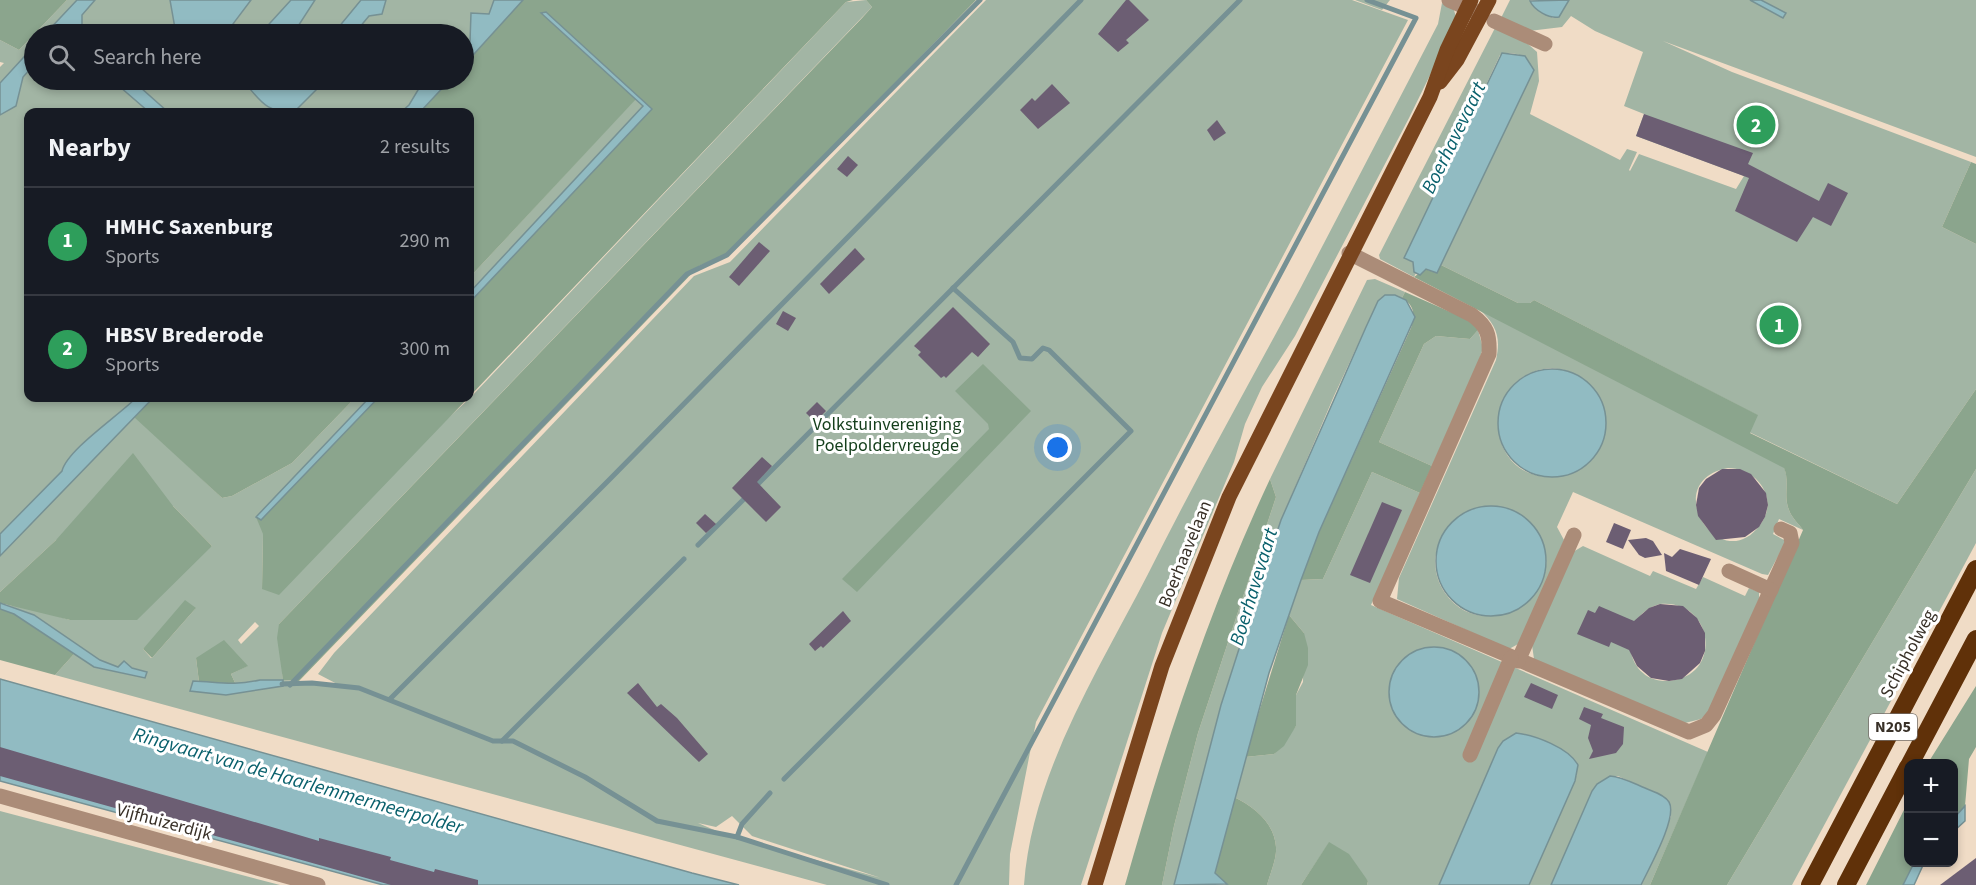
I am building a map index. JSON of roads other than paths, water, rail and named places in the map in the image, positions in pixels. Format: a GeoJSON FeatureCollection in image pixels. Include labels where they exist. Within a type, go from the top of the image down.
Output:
{"type":"FeatureCollection","features":[{"type":"Feature","properties":{"kind":"highway","name":"Schipholweg"},"geometry":{"type":"LineString","coordinates":[[1810,885],[1976,569]]}},
{"type":"Feature","properties":{"kind":"highway","name":"N205"},"geometry":{"type":"LineString","coordinates":[[1912,759],[1976,639]]}},
{"type":"Feature","properties":{"kind":"highway","name":"N205"},"geometry":{"type":"LineString","coordinates":[[1846,885],[1904,775]]}},
{"type":"Feature","properties":{"kind":"main road","name":"Boerhaavelaan"},"geometry":{"type":"LineString","coordinates":[[1095,885],[1162,666],[1198,571],[1258,435],[1349,252],[1430,97],[1488,18],[1489,0]]}},
{"type":"Feature","properties":{"kind":"main road","name":"Boerhaavelaan"},"geometry":{"type":"LineString","coordinates":[[1430,97],[1447,50],[1469,4]]}},
{"type":"Feature","properties":{"kind":"street"},"geometry":{"type":"LineString","coordinates":[[1449,0],[1469,4],[1488,18],[1545,44]]}},
{"type":"Feature","properties":{"kind":"street"},"geometry":{"type":"LineString","coordinates":[[1349,252],[1472,315],[1485,325],[1490,338],[1489,354],[1380,601],[1689,732],[1706,725],[1714,715],[1771,590],[1792,543],[1790,533],[1781,529]]}},
{"type":"Feature","properties":{"kind":"street"},"geometry":{"type":"LineString","coordinates":[[1470,755],[1574,535]]}},
{"type":"Feature","properties":{"kind":"street"},"geometry":{"type":"LineString","coordinates":[[1730,571],[1771,590]]}},
{"type":"Feature","properties":{"kind":"street","name":"Vijfhuizerdijk"},"geometry":{"type":"LineString","coordinates":[[0,796],[318,885]]}},
{"type":"Feature","properties":{"kind":"water"},"geometry":{"type":"Polygon","coordinates":[[[77,0],[95,0],[82,15],[82,24],[54,24],[77,0]]]}},
{"type":"Feature","properties":{"kind":"water"},"geometry":{"type":"Polygon","coordinates":[[[170,0],[251,0],[233,24],[174,24],[170,0]]]}},
{"type":"Feature","properties":{"kind":"water"},"geometry":{"type":"Polygon","coordinates":[[[291,0],[315,0],[299,24],[269,24],[291,0]]]}},
{"type":"Feature","properties":{"kind":"water"},"geometry":{"type":"Polygon","coordinates":[[[361,0],[386,0],[382,14],[369,16],[362,24],[341,24],[361,0]]]}},
{"type":"Feature","properties":{"kind":"water"},"geometry":{"type":"Polygon","coordinates":[[[494,0],[523,0],[474,54],[474,24],[471,24],[471,13],[489,14],[494,0]]]}},
{"type":"Feature","properties":{"kind":"water"},"geometry":{"type":"Polygon","coordinates":[[[1569,0],[1559,17],[1551,17],[1542,13],[1530,1],[1569,0]]]}},
{"type":"Feature","properties":{"kind":"water"},"geometry":{"type":"Polygon","coordinates":[[[1750,0],[1761,0],[1786,13],[1783,18],[1750,0]]]}},
{"type":"Feature","properties":{"kind":"water"},"geometry":{"type":"Polygon","coordinates":[[[546,12],[652,109],[474,298],[474,288],[643,106],[541,13],[546,12]]]}},
{"type":"Feature","properties":{"kind":"water"},"geometry":{"type":"Polygon","coordinates":[[[1502,53],[1525,56],[1534,70],[1437,273],[1426,269],[1420,275],[1414,272],[1413,262],[1404,258],[1502,53]]]}},
{"type":"Feature","properties":{"kind":"water"},"geometry":{"type":"Polygon","coordinates":[[[24,57],[24,76],[16,106],[0,115],[0,83],[24,57]]]}},
{"type":"Feature","properties":{"kind":"water"},"geometry":{"type":"Polygon","coordinates":[[[124,90],[143,90],[164,108],[144,108],[124,90]]]}},
{"type":"Feature","properties":{"kind":"water"},"geometry":{"type":"Polygon","coordinates":[[[251,90],[316,90],[298,108],[271,108],[251,90]]]}},
{"type":"Feature","properties":{"kind":"water"},"geometry":{"type":"Polygon","coordinates":[[[418,90],[441,90],[424,108],[406,108],[418,90]]]}},
{"type":"Feature","properties":{"kind":"water"},"geometry":{"type":"Polygon","coordinates":[[[1385,295],[1395,295],[1406,300],[1415,317],[1319,532],[1269,673],[1215,873],[1227,884],[1174,885],[1221,705],[1281,520],[1378,301],[1385,295]]]}},
{"type":"Feature","properties":{"kind":"water"},"geometry":{"type":"Polygon","coordinates":[[[1552,369],[1573,373],[1590,385],[1602,402],[1606,423],[1602,444],[1590,461],[1573,473],[1552,477],[1531,473],[1514,461],[1502,444],[1498,423],[1502,402],[1514,385],[1531,373],[1552,369]]]}},
{"type":"Feature","properties":{"kind":"water"},"geometry":{"type":"Polygon","coordinates":[[[131,402],[149,402],[0,556],[0,534],[62,471],[73,453],[131,402]]]}},
{"type":"Feature","properties":{"kind":"water"},"geometry":{"type":"Polygon","coordinates":[[[365,402],[374,402],[261,520],[256,517],[365,402]]]}},
{"type":"Feature","properties":{"kind":"water"},"geometry":{"type":"Polygon","coordinates":[[[1491,506],[1512,510],[1530,522],[1542,540],[1546,561],[1542,582],[1530,600],[1512,612],[1491,616],[1470,612],[1452,600],[1440,582],[1436,561],[1440,540],[1452,522],[1470,510],[1491,506]]]}},
{"type":"Feature","properties":{"kind":"water"},"geometry":{"type":"Polygon","coordinates":[[[0,603],[34,615],[100,660],[118,667],[124,661],[132,668],[147,672],[145,678],[94,667],[14,614],[0,609],[0,603]]]}},
{"type":"Feature","properties":{"kind":"water"},"geometry":{"type":"Polygon","coordinates":[[[1434,647],[1451,650],[1466,660],[1476,675],[1479,692],[1476,709],[1466,724],[1451,734],[1434,737],[1417,734],[1402,724],[1392,709],[1389,692],[1392,675],[1402,660],[1417,650],[1434,647]]]}},
{"type":"Feature","properties":{"kind":"water","name":"Ringvaart van de Haarlemmermeerpolder"},"geometry":{"type":"Polygon","coordinates":[[[0,679],[739,885],[383,885],[0,781],[0,679]]]}},
{"type":"Feature","properties":{"kind":"water"},"geometry":{"type":"Polygon","coordinates":[[[283,680],[283,686],[226,695],[190,691],[193,681],[234,683],[283,680]]]}},
{"type":"Feature","properties":{"kind":"water"},"geometry":{"type":"Polygon","coordinates":[[[1516,733],[1551,743],[1567,753],[1578,765],[1575,781],[1529,885],[1439,885],[1498,748],[1503,741],[1516,733]]]}},
{"type":"Feature","properties":{"kind":"water"},"geometry":{"type":"Polygon","coordinates":[[[1610,776],[1623,779],[1664,797],[1671,809],[1666,830],[1641,885],[1551,885],[1592,791],[1597,784],[1610,776]]]}},
{"type":"Feature","properties":{"kind":"water"},"geometry":{"type":"Polygon","coordinates":[[[1965,806],[1965,821],[1958,827],[1958,814],[1965,806]]]}},
{"type":"Feature","properties":{"kind":"water"},"geometry":{"type":"Polygon","coordinates":[[[1912,867],[1922,867],[1914,885],[1903,885],[1912,867]]]}},
{"type":"Feature","properties":{"kind":"waterway"},"geometry":{"type":"LineString","coordinates":[[290,685],[687,274],[727,255],[980,0]]}},
{"type":"Feature","properties":{"kind":"waterway"},"geometry":{"type":"LineString","coordinates":[[390,699],[1081,0]]}},
{"type":"Feature","properties":{"kind":"waterway"},"geometry":{"type":"LineString","coordinates":[[754,488],[1240,0]]}},
{"type":"Feature","properties":{"kind":"waterway"},"geometry":{"type":"LineString","coordinates":[[956,885],[1416,18],[1367,0]]}},
{"type":"Feature","properties":{"kind":"waterway"},"geometry":{"type":"LineString","coordinates":[[784,779],[1131,431],[1049,350],[1043,348],[1032,359],[1020,358],[1013,342],[953,288]]}},
{"type":"Feature","properties":{"kind":"waterway"},"geometry":{"type":"LineString","coordinates":[[698,545],[748,495]]}},
{"type":"Feature","properties":{"kind":"waterway"},"geometry":{"type":"LineString","coordinates":[[502,741],[684,559]]}},
{"type":"Feature","properties":{"kind":"waterway"},"geometry":{"type":"LineString","coordinates":[[282,684],[312,683],[359,688],[493,741],[513,741],[585,777],[657,821],[737,837],[887,885]]}},
{"type":"Feature","properties":{"kind":"waterway"},"geometry":{"type":"LineString","coordinates":[[737,837],[742,824],[770,793]]}},
{"type":"Feature","properties":{"kind":"place","name":"HBSV Brederode"},"geometry":{"type":"Point","coordinates":[1756,125]}},
{"type":"Feature","properties":{"kind":"place","name":"HMHC Saxenburg"},"geometry":{"type":"Point","coordinates":[1779,325]}},
{"type":"Feature","properties":{"kind":"water label","name":"Boerhavevaart"},"geometry":{"type":"Point","coordinates":[1454,138]}},
{"type":"Feature","properties":{"kind":"water label","name":"Boerhavevaart"},"geometry":{"type":"Point","coordinates":[1254,587]}},
{"type":"Feature","properties":{"kind":"park label","name":"Volkstuinvereniging Poelpoldervreugde"},"geometry":{"type":"Point","coordinates":[887,434]}}]}
